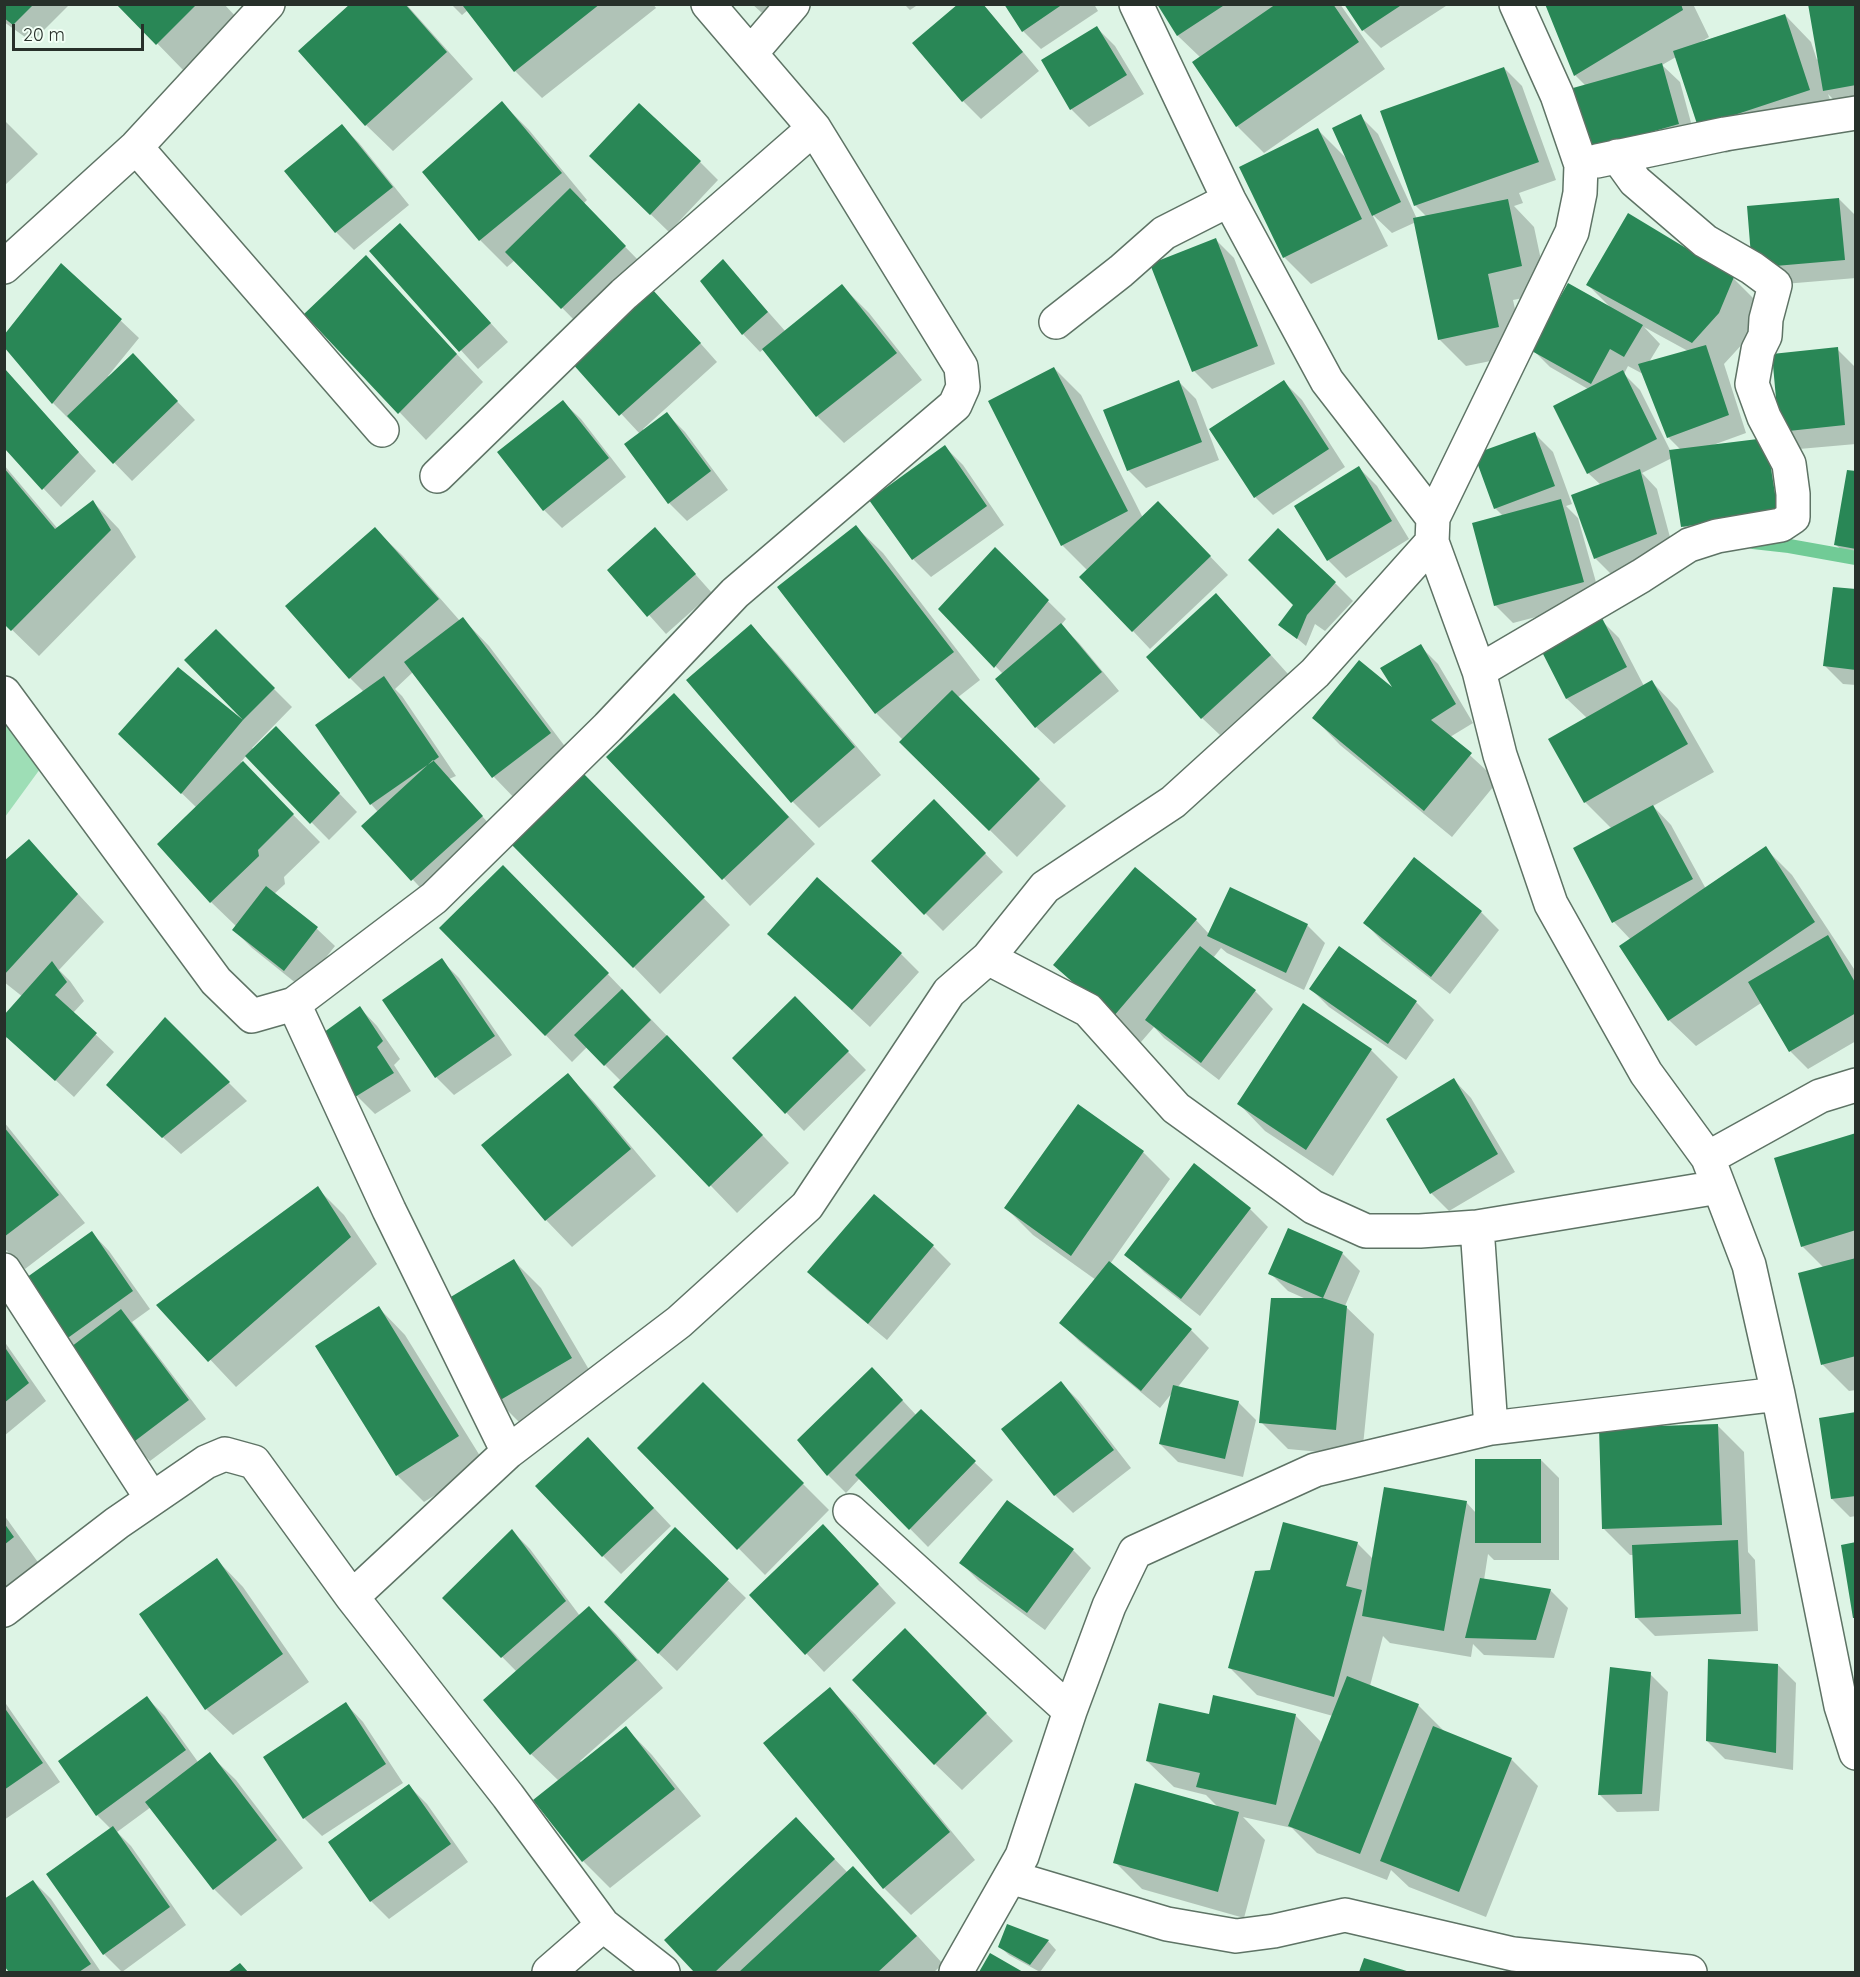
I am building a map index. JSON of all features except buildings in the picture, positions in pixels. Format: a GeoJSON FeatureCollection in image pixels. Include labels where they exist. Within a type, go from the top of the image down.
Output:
{"type":"FeatureCollection","features":[{"type":"Feature","properties":{"kind":"street"},"geometry":{"type":"LineString","coordinates":[[4,267],[136,147],[267,4]]}},
{"type":"Feature","properties":{"kind":"street"},"geometry":{"type":"LineString","coordinates":[[4,693],[216,981],[252,1016],[294,1004],[434,898],[608,727],[735,593],[955,405],[963,387],[961,367],[814,128],[708,4]]}},
{"type":"Feature","properties":{"kind":"street"},"geometry":{"type":"LineString","coordinates":[[751,52],[793,4]]}},
{"type":"Feature","properties":{"kind":"street"},"geometry":{"type":"LineString","coordinates":[[1136,4],[1229,200],[1327,381],[1432,530],[1479,671],[1500,755],[1551,904],[1646,1073],[1714,1172],[1749,1265],[1778,1394],[1840,1706],[1856,1753]]}},
{"type":"Feature","properties":{"kind":"street"},"geometry":{"type":"LineString","coordinates":[[352,1597],[507,1452],[679,1322],[807,1206],[949,992],[988,958],[1045,887],[1173,802],[1315,673],[1432,530],[1572,232],[1580,193],[1581,165],[1557,95],[1516,4]]}},
{"type":"Feature","properties":{"kind":"street"},"geometry":{"type":"LineString","coordinates":[[1581,165],[1725,134],[1856,113]]}},
{"type":"Feature","properties":{"kind":"street"},"geometry":{"type":"LineString","coordinates":[[437,476],[624,294],[814,128]]}},
{"type":"Feature","properties":{"kind":"street"},"geometry":{"type":"LineString","coordinates":[[136,147],[382,430]]}},
{"type":"Feature","properties":{"kind":"street"},"geometry":{"type":"LineString","coordinates":[[1479,671],[1641,576],[1689,545],[1717,536],[1781,525],[1793,518],[1789,464],[1764,417],[1752,384],[1758,350],[1765,336],[1766,319],[1775,285],[1752,268],[1705,241],[1635,181],[1617,156]]}},
{"type":"Feature","properties":{"kind":"street"},"geometry":{"type":"LineString","coordinates":[[1056,322],[1121,271],[1164,233],[1229,200]]}},
{"type":"Feature","properties":{"kind":"street"},"geometry":{"type":"LineString","coordinates":[[988,958],[1088,1010],[1176,1108],[1313,1207],[1366,1231],[1420,1232],[1477,1227],[1714,1172],[1820,1096],[1856,1085]]}},
{"type":"Feature","properties":{"kind":"street"},"geometry":{"type":"LineString","coordinates":[[294,1004],[389,1210],[507,1452]]}},
{"type":"Feature","properties":{"kind":"street"},"geometry":{"type":"LineString","coordinates":[[1477,1227],[1491,1428]]}},
{"type":"Feature","properties":{"kind":"street"},"geometry":{"type":"LineString","coordinates":[[4,1270],[153,1499]]}},
{"type":"Feature","properties":{"kind":"street"},"geometry":{"type":"LineString","coordinates":[[956,1972],[1022,1856],[1070,1711],[1109,1606],[1135,1552],[1316,1470],[1491,1428],[1778,1394]]}},
{"type":"Feature","properties":{"kind":"street"},"geometry":{"type":"LineString","coordinates":[[4,1610],[117,1523],[206,1462],[225,1454],[254,1462],[352,1597],[508,1796],[603,1925],[663,1972]]}},
{"type":"Feature","properties":{"kind":"street"},"geometry":{"type":"LineString","coordinates":[[850,1511],[1070,1711]]}},
{"type":"Feature","properties":{"kind":"street"},"geometry":{"type":"LineString","coordinates":[[1010,1877],[1167,1924],[1236,1936],[1274,1931],[1345,1915],[1513,1954],[1690,1972]]}},
{"type":"Feature","properties":{"kind":"street"},"geometry":{"type":"LineString","coordinates":[[549,1972],[603,1925]]}},
{"type":"Feature","properties":{"kind":"green space"},"geometry":{"type":"Polygon","coordinates":[[[5,718],[40,769],[5,817],[5,718]]]}},
{"type":"Feature","properties":{"kind":"waterway"},"geometry":{"type":"LineString","coordinates":[[1753,542],[1856,558]]}}]}
